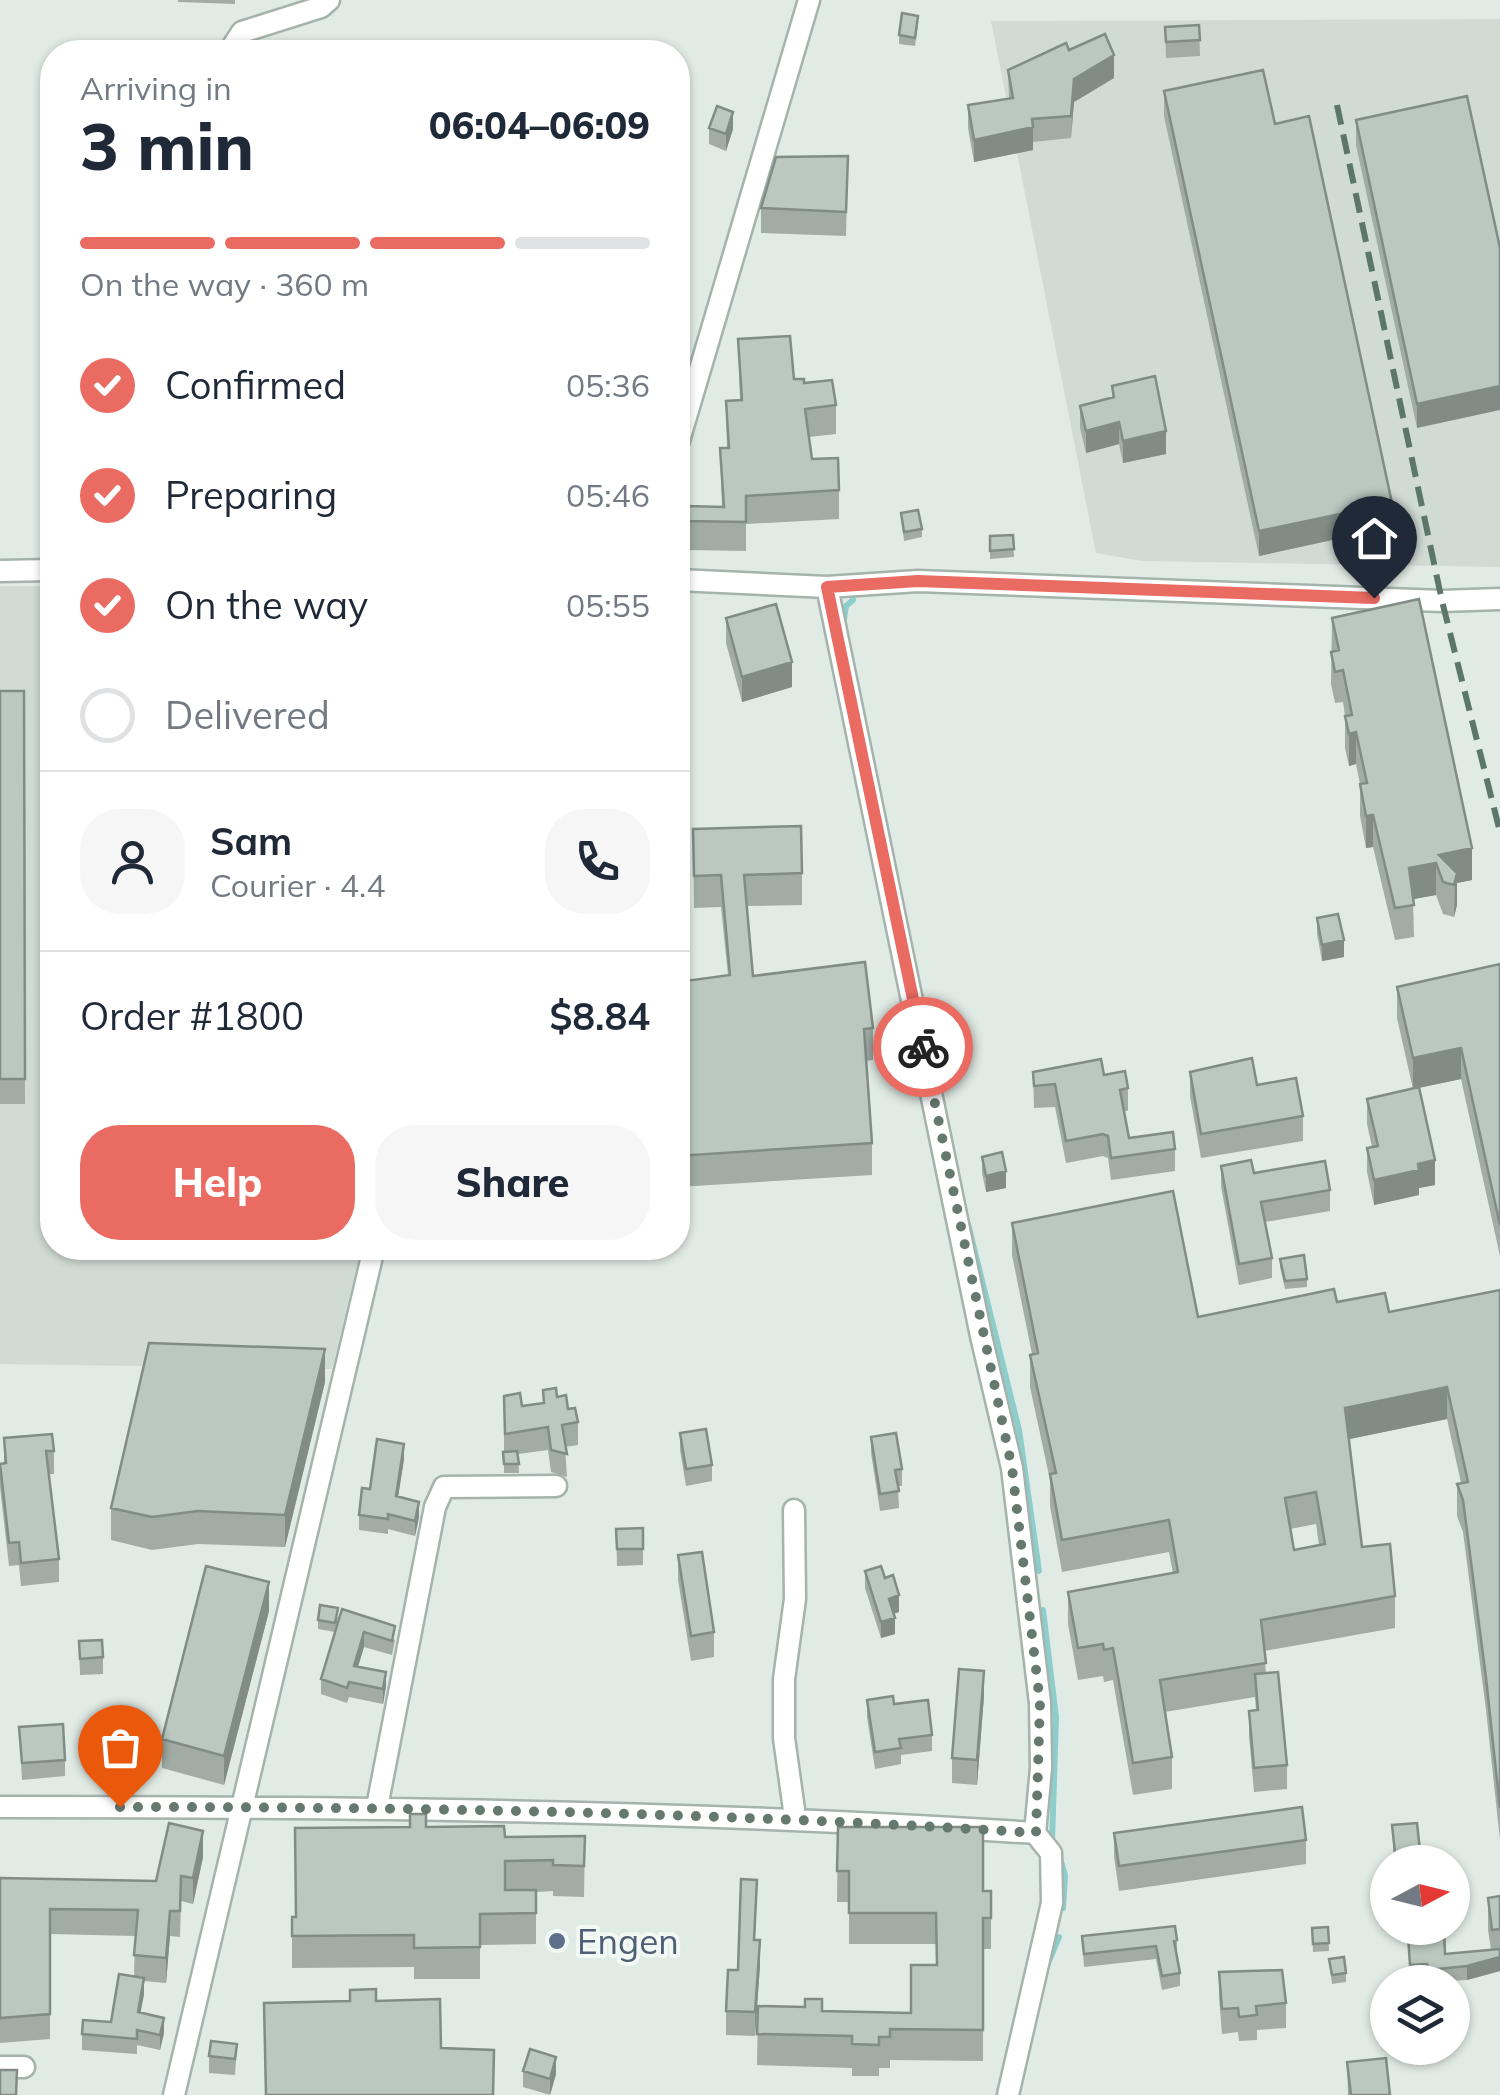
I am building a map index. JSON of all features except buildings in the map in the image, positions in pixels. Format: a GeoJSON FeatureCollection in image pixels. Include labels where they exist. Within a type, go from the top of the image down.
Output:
{"type":"FeatureCollection","features":[{"type":"Feature","properties":{"kind":"street"},"geometry":{"type":"LineString","coordinates":[[236,40],[242,32],[321,7],[329,0]]}},
{"type":"Feature","properties":{"kind":"street"},"geometry":{"type":"LineString","coordinates":[[690,404],[809,11],[808,0]]}},
{"type":"Feature","properties":{"kind":"street"},"geometry":{"type":"LineString","coordinates":[[0,571],[40,570]]}},
{"type":"Feature","properties":{"kind":"street"},"geometry":{"type":"LineString","coordinates":[[690,581],[827,587],[918,581],[1442,601],[1500,599]]}},
{"type":"Feature","properties":{"kind":"street"},"geometry":{"type":"LineString","coordinates":[[827,587],[981,1336],[1012,1468],[1040,1703],[1036,1833],[1052,1853],[1052,1903],[1008,2095]]}},
{"type":"Feature","properties":{"kind":"street"},"geometry":{"type":"LineString","coordinates":[[174,2095],[371,1260]]}},
{"type":"Feature","properties":{"kind":"street"},"geometry":{"type":"LineString","coordinates":[[377,1807],[435,1507],[444,1487],[556,1486]]}},
{"type":"Feature","properties":{"kind":"street"},"geometry":{"type":"LineString","coordinates":[[794,1510],[795,1599],[784,1679],[784,1738],[795,1817]]}},
{"type":"Feature","properties":{"kind":"street"},"geometry":{"type":"LineString","coordinates":[[0,1807],[377,1807],[795,1817],[1036,1833]]}},
{"type":"Feature","properties":{"kind":"street"},"geometry":{"type":"LineString","coordinates":[[0,2067],[24,2067]]}},
{"type":"Feature","properties":{"kind":"shaded area"},"geometry":{"type":"Polygon","coordinates":[[[1500,19],[1500,567],[1142,561],[1096,553],[991,21],[1500,19]]]}},
{"type":"Feature","properties":{"kind":"shaded area"},"geometry":{"type":"Polygon","coordinates":[[[0,586],[40,586],[40,1260],[358,1260],[332,1369],[0,1364],[0,586]]]}},
{"type":"Feature","properties":{"kind":"waterway"},"geometry":{"type":"LineString","coordinates":[[844,619],[846,606],[853,600]]}},
{"type":"Feature","properties":{"kind":"waterway"},"geometry":{"type":"LineString","coordinates":[[968,1224],[1019,1430],[1039,1571]]}},
{"type":"Feature","properties":{"kind":"waterway"},"geometry":{"type":"LineString","coordinates":[[1043,1610],[1056,1717],[1052,1842]]}},
{"type":"Feature","properties":{"kind":"waterway"},"geometry":{"type":"LineString","coordinates":[[1060,1858],[1065,1875],[1063,1908]]}},
{"type":"Feature","properties":{"kind":"waterway"},"geometry":{"type":"LineString","coordinates":[[1046,1968],[1059,1937]]}},
{"type":"Feature","properties":{"kind":"railway"},"geometry":{"type":"LineString","coordinates":[[1337,105],[1442,601],[1500,832]]}},
{"type":"Feature","properties":{"kind":"way so far"},"geometry":{"type":"LineString","coordinates":[[120,1807],[377,1807],[795,1817],[1036,1833],[1040,1703],[1012,1468],[981,1336],[923,1047]]}},
{"type":"Feature","properties":{"kind":"place","name":"Engen"},"geometry":{"type":"Point","coordinates":[557,1941]}},
{"type":"Feature","properties":{"kind":"route"},"geometry":{"type":"LineString","coordinates":[[923,1047],[827,587],[918,581],[1374,598]]}}]}
